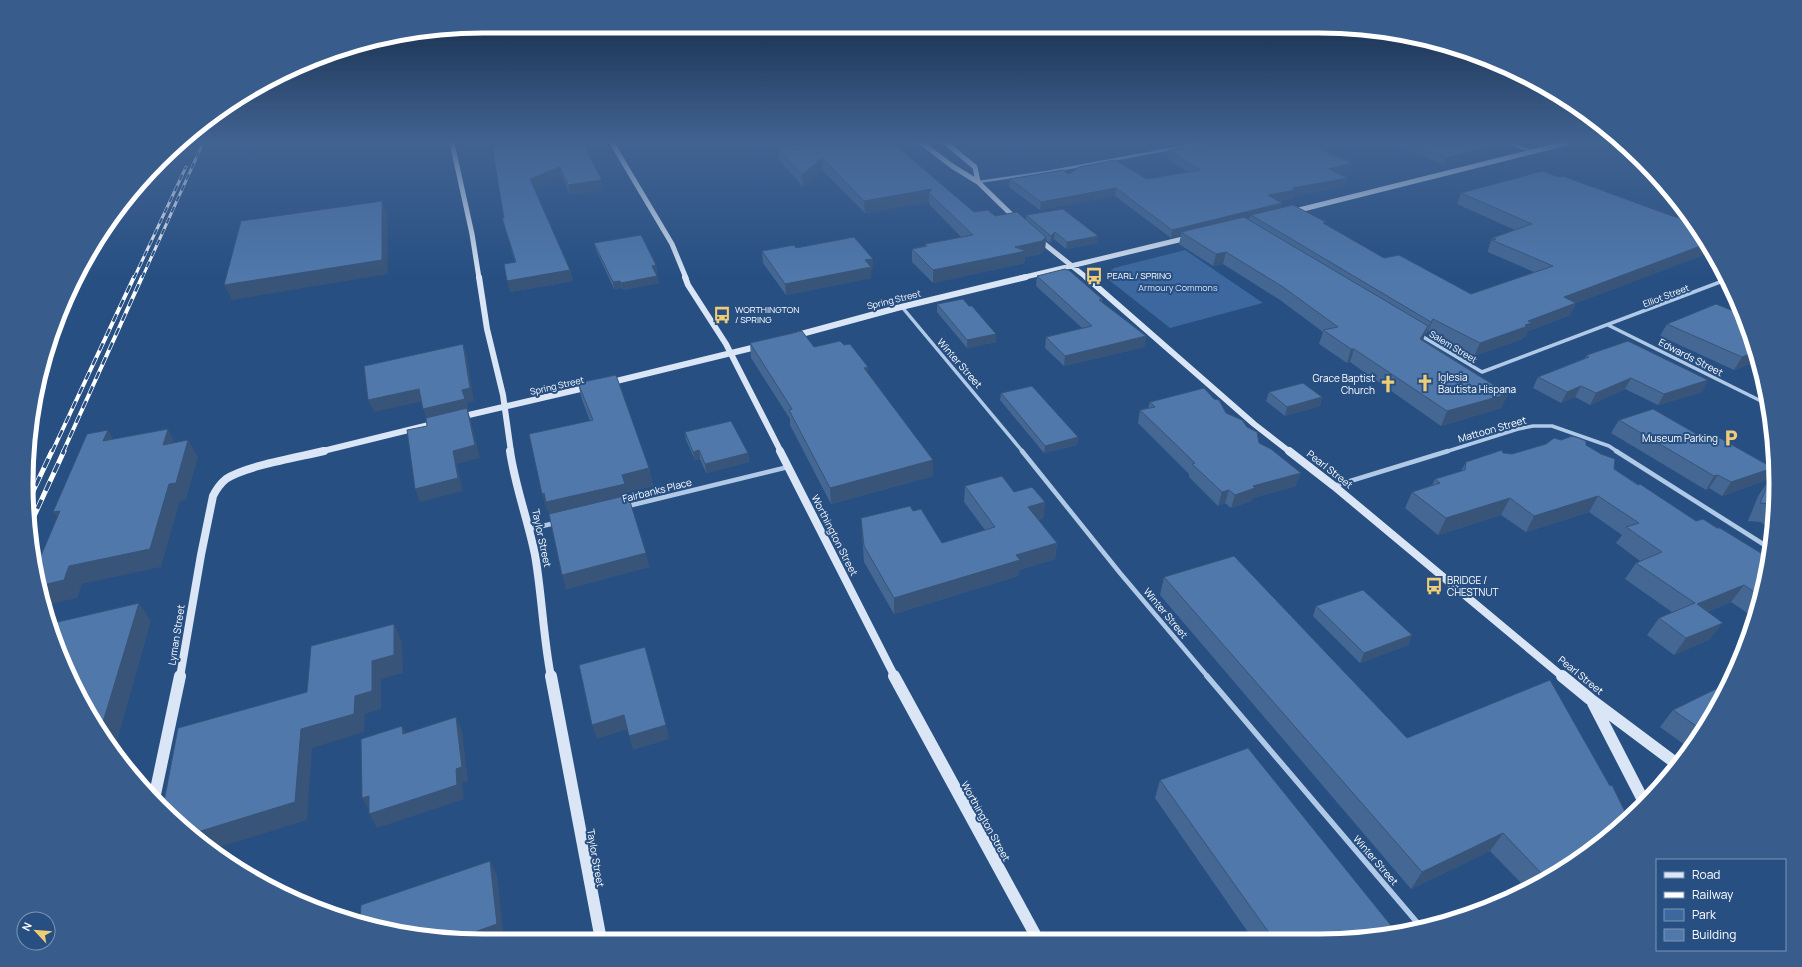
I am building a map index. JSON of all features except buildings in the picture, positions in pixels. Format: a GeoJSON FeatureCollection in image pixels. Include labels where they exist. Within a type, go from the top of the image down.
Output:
{"type":"FeatureCollection","features":[{"type":"Feature","properties":{"kind":"main road","name":"Taylor Street"},"geometry":{"type":"LineString","coordinates":[[462,188],[472,234],[487,329],[505,407],[514,477],[530,530],[538,572],[550,671],[599,934]]}},
{"type":"Feature","properties":{"kind":"main road","name":"Worthington Street"},"geometry":{"type":"LineString","coordinates":[[639,188],[674,248],[688,285],[721,334],[896,680],[1035,934]]}},
{"type":"Feature","properties":{"kind":"main road"},"geometry":{"type":"LineString","coordinates":[[984,188],[1025,228]]}},
{"type":"Feature","properties":{"kind":"main road"},"geometry":{"type":"LineString","coordinates":[[1283,214],[1387,188]]}},
{"type":"Feature","properties":{"kind":"main road","name":"Pearl Street"},"geometry":{"type":"LineString","coordinates":[[1031,233],[1074,266],[1254,424],[1334,486],[1590,699],[1673,761]]}},
{"type":"Feature","properties":{"kind":"main road","name":"Spring Street"},"geometry":{"type":"LineString","coordinates":[[789,338],[902,307],[1196,236]]}},
{"type":"Feature","properties":{"kind":"main road","name":"Spring Street"},"geometry":{"type":"LineString","coordinates":[[226,479],[249,470],[448,420],[768,344]]}},
{"type":"Feature","properties":{"kind":"main road","name":"Lyman Street"},"geometry":{"type":"LineString","coordinates":[[155,792],[181,673],[201,555],[213,496],[216,490],[226,479]]}},
{"type":"Feature","properties":{"kind":"main road"},"geometry":{"type":"LineString","coordinates":[[1590,699],[1642,797]]}},
{"type":"Feature","properties":{"kind":"street","name":"Elliot Street"},"geometry":{"type":"LineString","coordinates":[[1608,325],[1722,281]]}},
{"type":"Feature","properties":{"kind":"street","name":"Winter Street"},"geometry":{"type":"LineString","coordinates":[[902,307],[997,419],[1120,572],[1417,923]]}},
{"type":"Feature","properties":{"kind":"street","name":"Salem Street"},"geometry":{"type":"LineString","coordinates":[[1419,334],[1482,372],[1608,325]]}},
{"type":"Feature","properties":{"kind":"street","name":"Edwards Street"},"geometry":{"type":"LineString","coordinates":[[1608,325],[1761,401]]}},
{"type":"Feature","properties":{"kind":"street","name":"Mattoon Street"},"geometry":{"type":"LineString","coordinates":[[1334,486],[1518,429],[1533,426],[1552,426],[1609,446],[1765,545]]}},
{"type":"Feature","properties":{"kind":"street","name":"Fairbanks Place"},"geometry":{"type":"LineString","coordinates":[[620,508],[788,467]]}},
{"type":"Feature","properties":{"kind":"street"},"geometry":{"type":"LineString","coordinates":[[530,530],[559,522]]}},
{"type":"Feature","properties":{"kind":"green space","name":"Armoury Commons"},"geometry":{"type":"Polygon","coordinates":[[[1185,250],[1263,303],[1170,328],[1109,280],[1106,275],[1114,268],[1185,250]]]}},
{"type":"Feature","properties":{"kind":"railway"},"geometry":{"type":"LineString","coordinates":[[134,278],[176,188]]}},
{"type":"Feature","properties":{"kind":"railway"},"geometry":{"type":"LineString","coordinates":[[142,278],[183,188]]}},
{"type":"Feature","properties":{"kind":"railway"},"geometry":{"type":"LineString","coordinates":[[52,452],[134,277]]}},
{"type":"Feature","properties":{"kind":"railway"},"geometry":{"type":"LineString","coordinates":[[63,452],[142,277]]}},
{"type":"Feature","properties":{"kind":"railway"},"geometry":{"type":"LineString","coordinates":[[33,491],[52,451]]}},
{"type":"Feature","properties":{"kind":"railway"},"geometry":{"type":"LineString","coordinates":[[34,516],[64,451]]}},
{"type":"Feature","properties":{"kind":"place","name":"PEARL / SPRING"},"geometry":{"type":"Point","coordinates":[1094,276]}},
{"type":"Feature","properties":{"kind":"place","name":"WORTHINGTON / SPRING"},"geometry":{"type":"Point","coordinates":[722,315]}},
{"type":"Feature","properties":{"kind":"place","name":"Iglesia Bautista Hispana"},"geometry":{"type":"Point","coordinates":[1425,383]}},
{"type":"Feature","properties":{"kind":"place","name":"Grace Baptist Church"},"geometry":{"type":"Point","coordinates":[1388,384]}},
{"type":"Feature","properties":{"kind":"place","name":"Museum Parking"},"geometry":{"type":"Point","coordinates":[1731,438]}},
{"type":"Feature","properties":{"kind":"place","name":"BRIDGE / CHESTNUT"},"geometry":{"type":"Point","coordinates":[1434,586]}}]}
